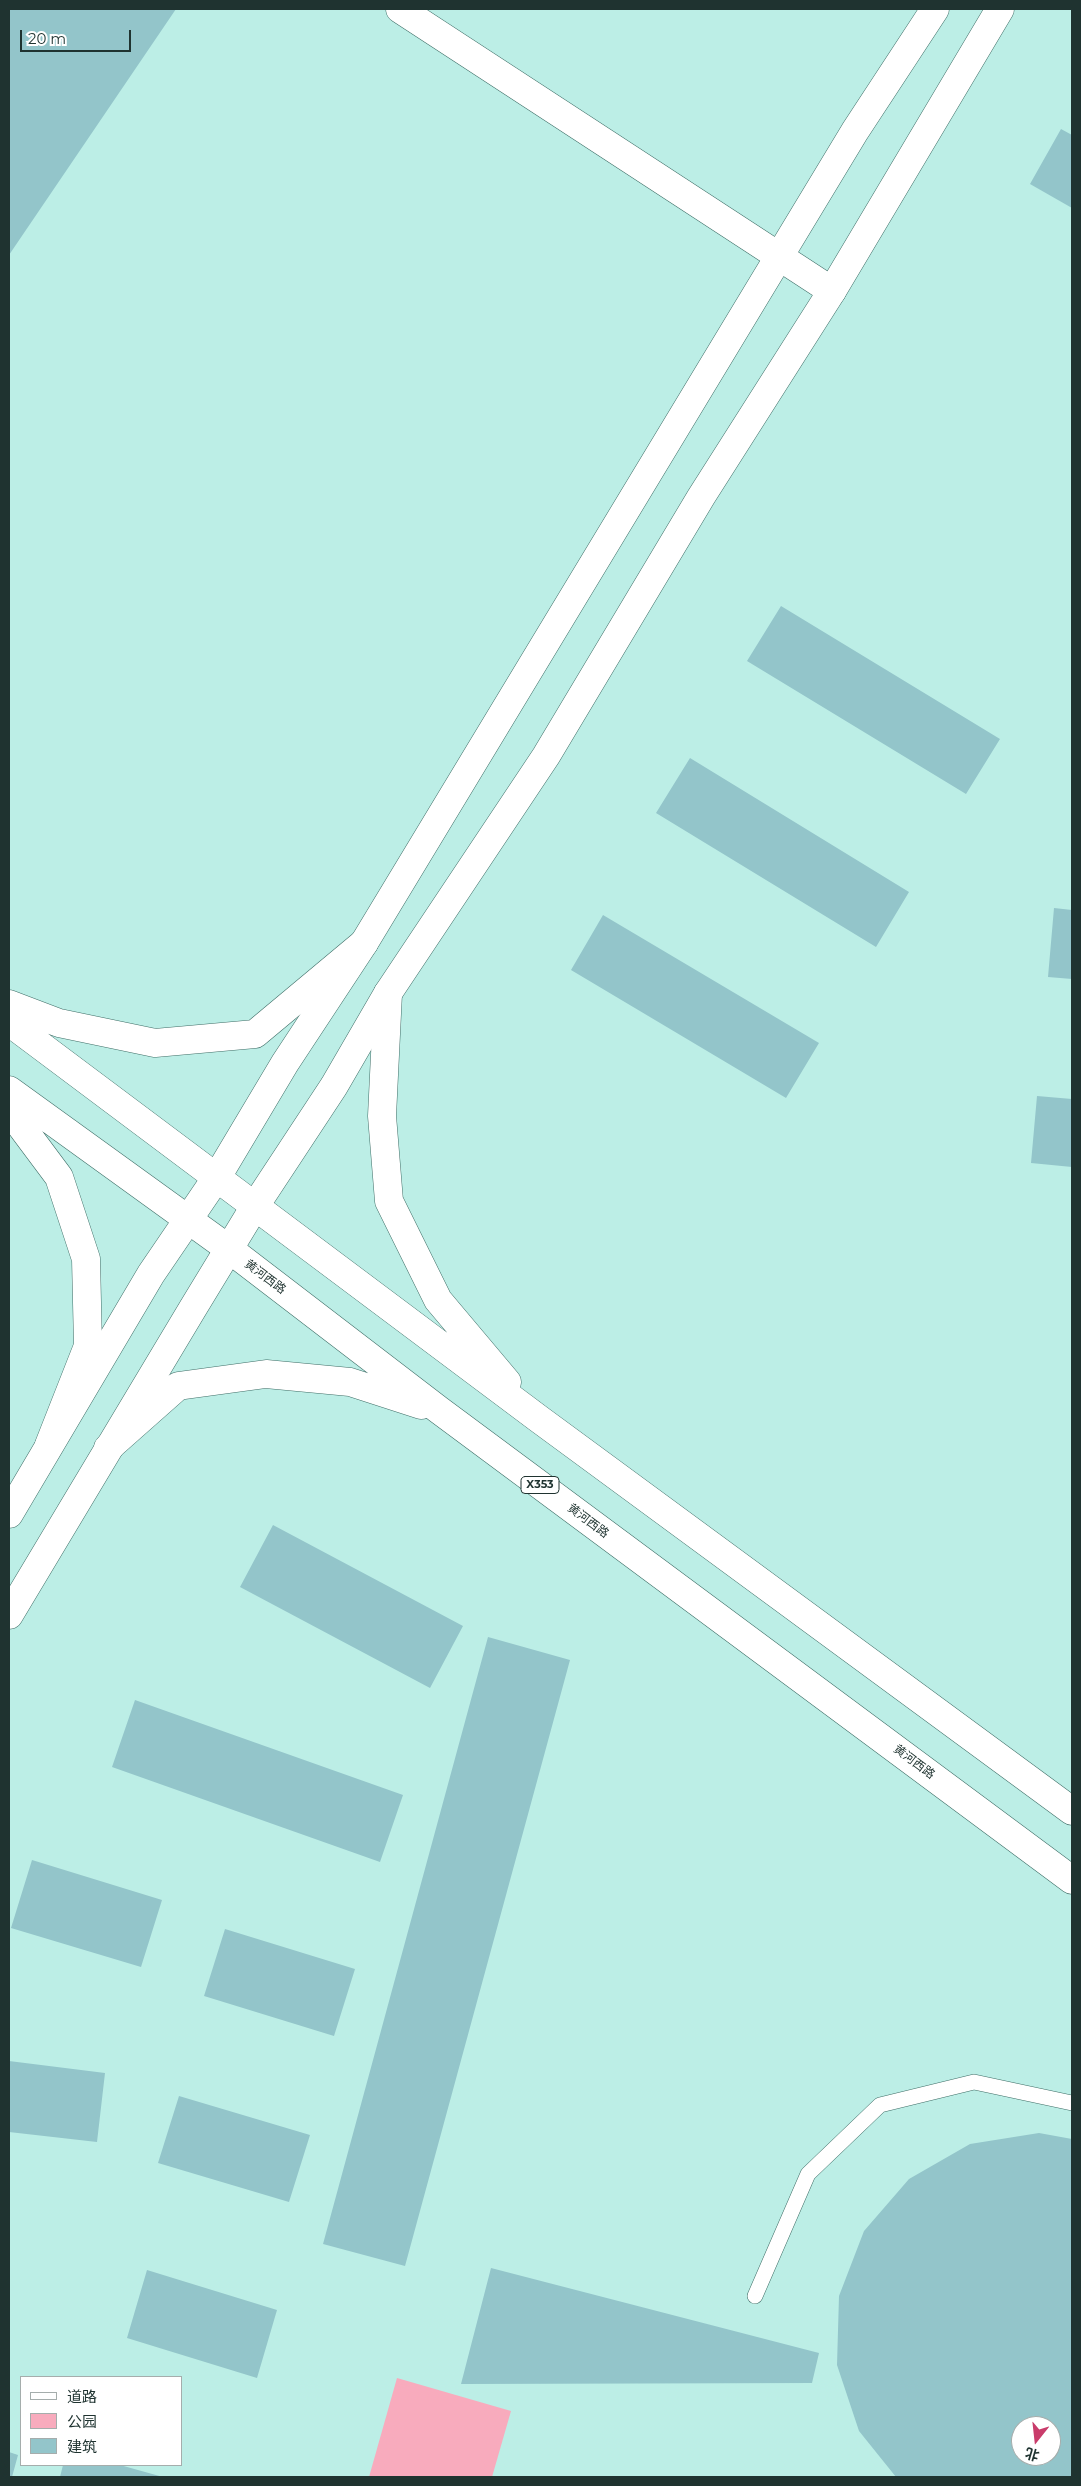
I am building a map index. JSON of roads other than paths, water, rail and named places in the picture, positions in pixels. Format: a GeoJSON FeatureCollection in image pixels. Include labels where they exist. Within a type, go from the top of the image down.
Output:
{"type":"FeatureCollection","features":[{"type":"Feature","properties":{"kind":"main road"},"geometry":{"type":"LineString","coordinates":[[400,9],[832,290]]}},
{"type":"Feature","properties":{"kind":"main road"},"geometry":{"type":"LineString","coordinates":[[9,1514],[151,1274],[217,1177],[285,1063],[364,943],[855,131],[935,9]]}},
{"type":"Feature","properties":{"kind":"main road"},"geometry":{"type":"LineString","coordinates":[[9,1616],[108,1448],[255,1206],[334,1086],[388,994],[546,756],[701,497],[832,290],[1000,9]]}},
{"type":"Feature","properties":{"kind":"main road"},"geometry":{"type":"LineString","coordinates":[[9,1004],[59,1023],[155,1043],[256,1034],[364,943]]}},
{"type":"Feature","properties":{"kind":"main road"},"geometry":{"type":"LineString","coordinates":[[388,994],[382,1116],[389,1201],[438,1300],[539,1419]]}},
{"type":"Feature","properties":{"kind":"main road"},"geometry":{"type":"LineString","coordinates":[[9,1022],[539,1419],[1072,1811]]}},
{"type":"Feature","properties":{"kind":"main road","name":"黄河西路"},"geometry":{"type":"LineString","coordinates":[[9,1090],[229,1249],[438,1410],[1072,1880]]}},
{"type":"Feature","properties":{"kind":"main road"},"geometry":{"type":"LineString","coordinates":[[9,1110],[59,1177],[86,1259],[88,1346],[50,1445]]}},
{"type":"Feature","properties":{"kind":"main road"},"geometry":{"type":"LineString","coordinates":[[108,1448],[178,1386],[266,1374],[350,1382],[438,1410]]}},
{"type":"Feature","properties":{"kind":"lane"},"geometry":{"type":"LineString","coordinates":[[755,2296],[808,2174],[880,2104],[974,2082],[1072,2103]]}}]}
